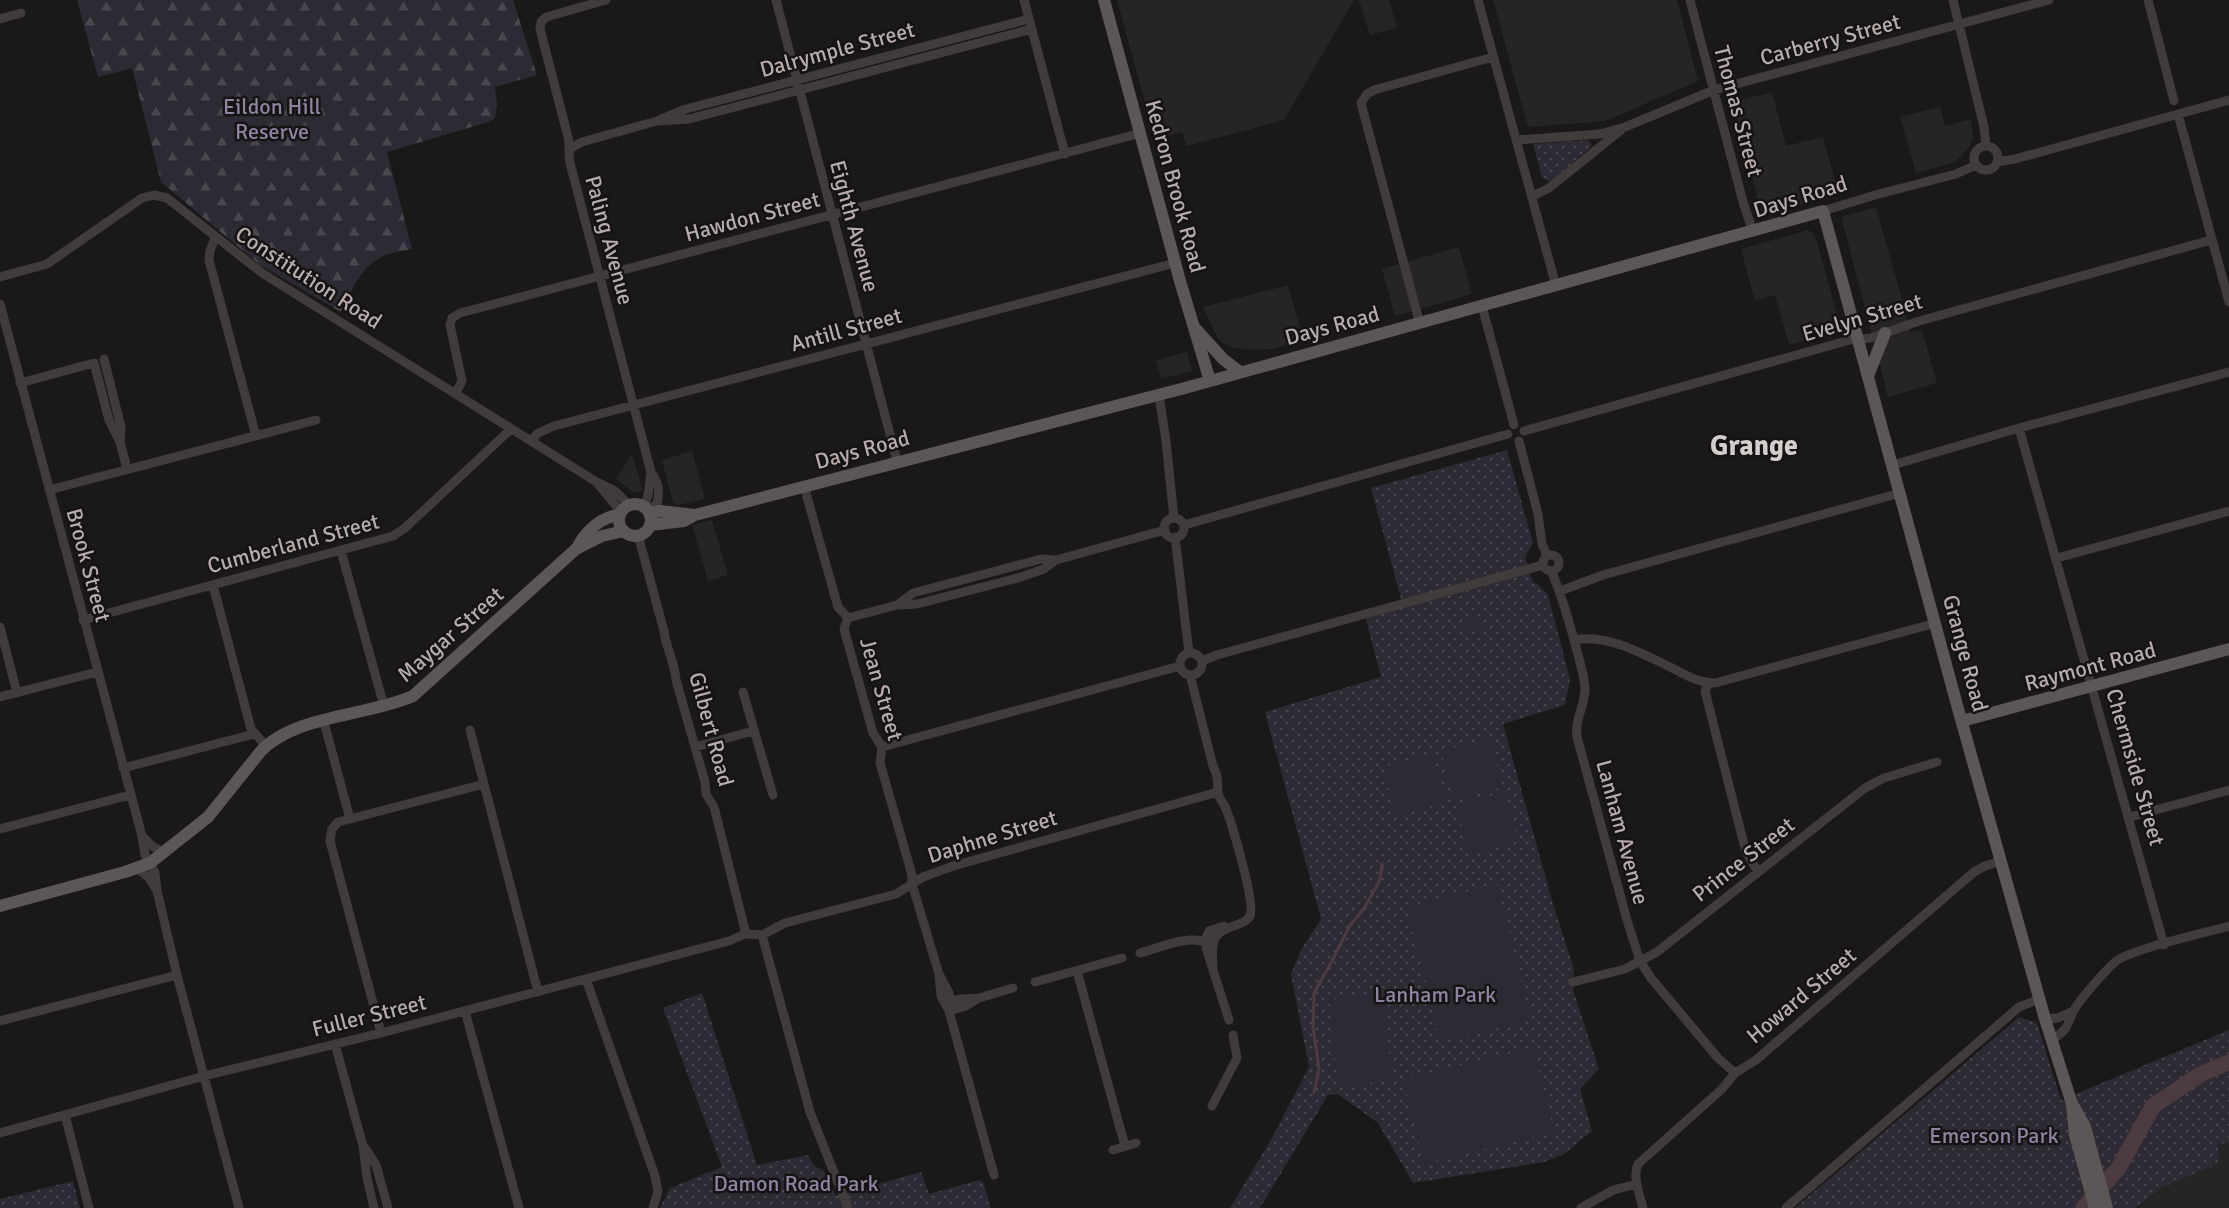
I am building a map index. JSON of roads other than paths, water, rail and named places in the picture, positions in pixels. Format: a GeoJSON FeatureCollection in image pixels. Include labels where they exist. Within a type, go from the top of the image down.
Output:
{"type":"FeatureCollection","features":[{"type":"Feature","properties":{"kind":"main road","name":"Kedron Brook Road"},"geometry":{"type":"LineString","coordinates":[[1104,0],[1192,324],[1210,381]]}},
{"type":"Feature","properties":{"kind":"main road","name":"Days Road"},"geometry":{"type":"LineString","coordinates":[[648,514],[660,511],[696,515],[897,461],[1159,395],[1823,212]]}},
{"type":"Feature","properties":{"kind":"main road","name":"Grange Road"},"geometry":{"type":"LineString","coordinates":[[1823,212],[1962,722],[2045,1019],[2072,1104],[2075,1135],[2095,1208]]}},
{"type":"Feature","properties":{"kind":"main road"},"geometry":{"type":"LineString","coordinates":[[1192,324],[1223,358],[1240,372]]}},
{"type":"Feature","properties":{"kind":"main road"},"geometry":{"type":"LineString","coordinates":[[1868,376],[1885,333]]}},
{"type":"Feature","properties":{"kind":"main road"},"geometry":{"type":"LineString","coordinates":[[634,504],[648,514],[645,532],[633,535],[624,531],[620,524],[623,511],[634,504]]}},
{"type":"Feature","properties":{"kind":"main road","name":"Maygar Street"},"geometry":{"type":"LineString","coordinates":[[576,549],[582,538],[603,520],[623,511]]}},
{"type":"Feature","properties":{"kind":"main road","name":"Maygar Street"},"geometry":{"type":"LineString","coordinates":[[0,906],[150,863],[208,817],[266,746],[290,731],[384,706],[420,692],[576,549],[602,536],[624,531]]}},
{"type":"Feature","properties":{"kind":"main road","name":"Raymont Road"},"geometry":{"type":"LineString","coordinates":[[1962,722],[2229,650]]}},
{"type":"Feature","properties":{"kind":"main road","name":"Grange Road"},"geometry":{"type":"LineString","coordinates":[[2072,1104],[2085,1127],[2107,1208]]}},
{"type":"Feature","properties":{"kind":"street","name":"Paling Avenue"},"geometry":{"type":"LineString","coordinates":[[606,0],[544,18],[540,24],[540,33],[571,148],[568,154],[570,163],[651,472],[648,514]]}},
{"type":"Feature","properties":{"kind":"street","name":"Eighth Avenue"},"geometry":{"type":"LineString","coordinates":[[776,0],[897,461]]}},
{"type":"Feature","properties":{"kind":"street"},"geometry":{"type":"LineString","coordinates":[[1024,0],[1065,154]]}},
{"type":"Feature","properties":{"kind":"street"},"geometry":{"type":"LineString","coordinates":[[1478,0],[1556,286]]}},
{"type":"Feature","properties":{"kind":"street","name":"Thomas Street"},"geometry":{"type":"LineString","coordinates":[[1690,0],[1753,232]]}},
{"type":"Feature","properties":{"kind":"street"},"geometry":{"type":"LineString","coordinates":[[1953,0],[1984,128],[1986,146]]}},
{"type":"Feature","properties":{"kind":"street","name":"Carberry Street"},"geometry":{"type":"LineString","coordinates":[[1516,140],[1592,134],[1625,127],[1714,90],[2049,0]]}},
{"type":"Feature","properties":{"kind":"street"},"geometry":{"type":"LineString","coordinates":[[2148,0],[2174,101]]}},
{"type":"Feature","properties":{"kind":"street"},"geometry":{"type":"LineString","coordinates":[[0,19],[21,13]]}},
{"type":"Feature","properties":{"kind":"street","name":"Dalrymple Street"},"geometry":{"type":"LineString","coordinates":[[657,122],[678,111],[1030,24]]}},
{"type":"Feature","properties":{"kind":"street","name":"Dalrymple Street"},"geometry":{"type":"LineString","coordinates":[[571,148],[582,142],[657,122],[689,119],[799,90],[1030,24]]}},
{"type":"Feature","properties":{"kind":"street"},"geometry":{"type":"LineString","coordinates":[[1420,324],[1362,109],[1364,91],[1493,57]]}},
{"type":"Feature","properties":{"kind":"street"},"geometry":{"type":"LineString","coordinates":[[1997,162],[2229,100]]}},
{"type":"Feature","properties":{"kind":"street"},"geometry":{"type":"LineString","coordinates":[[2178,114],[2228,297]]}},
{"type":"Feature","properties":{"kind":"street","name":"Carberry Street"},"geometry":{"type":"LineString","coordinates":[[1533,196],[1546,190],[1625,127]]}},
{"type":"Feature","properties":{"kind":"street","name":"Hawdon Street"},"geometry":{"type":"LineString","coordinates":[[455,394],[462,381],[450,329],[450,321],[454,316],[1141,134]]}},
{"type":"Feature","properties":{"kind":"street"},"geometry":{"type":"LineString","coordinates":[[1592,134],[1597,150]]}},
{"type":"Feature","properties":{"kind":"street"},"geometry":{"type":"LineString","coordinates":[[1986,146],[1996,151],[1997,162],[1993,168],[1986,170],[1976,165],[1974,158],[1977,151],[1986,146]]}},
{"type":"Feature","properties":{"kind":"street","name":"Days Road"},"geometry":{"type":"LineString","coordinates":[[1823,212],[1875,195],[1956,174],[1976,165]]}},
{"type":"Feature","properties":{"kind":"street","name":"Constitution Road"},"geometry":{"type":"LineString","coordinates":[[0,277],[47,264],[136,202],[150,196],[167,198],[262,273],[595,481],[623,511]]}},
{"type":"Feature","properties":{"kind":"street"},"geometry":{"type":"LineString","coordinates":[[215,238],[209,260],[256,436]]}},
{"type":"Feature","properties":{"kind":"street","name":"Evelyn Street"},"geometry":{"type":"LineString","coordinates":[[1524,431],[1846,341],[1885,333],[1927,319],[2211,240]]}},
{"type":"Feature","properties":{"kind":"street","name":"Antill Street"},"geometry":{"type":"LineString","coordinates":[[531,441],[547,428],[1175,262]]}},
{"type":"Feature","properties":{"kind":"street","name":"Brook Street"},"geometry":{"type":"LineString","coordinates":[[0,304],[142,836],[142,847],[157,879],[156,891]]}},
{"type":"Feature","properties":{"kind":"street"},"geometry":{"type":"LineString","coordinates":[[1482,306],[1514,425]]}},
{"type":"Feature","properties":{"kind":"street"},"geometry":{"type":"LineString","coordinates":[[20,383],[98,360],[121,427],[120,442],[128,469]]}},
{"type":"Feature","properties":{"kind":"street"},"geometry":{"type":"LineString","coordinates":[[1893,465],[2019,428],[2229,372]]}},
{"type":"Feature","properties":{"kind":"street"},"geometry":{"type":"LineString","coordinates":[[1159,395],[1174,518]]}},
{"type":"Feature","properties":{"kind":"street"},"geometry":{"type":"LineString","coordinates":[[49,490],[316,420]]}},
{"type":"Feature","properties":{"kind":"street"},"geometry":{"type":"LineString","coordinates":[[1514,425],[1520,426],[1524,431],[1524,437],[1519,441],[1512,440],[1508,434],[1509,428],[1514,425]]}},
{"type":"Feature","properties":{"kind":"street","name":"Chermside Street"},"geometry":{"type":"LineString","coordinates":[[2019,428],[2130,817],[2164,945]]}},
{"type":"Feature","properties":{"kind":"street","name":"Cumberland Street"},"geometry":{"type":"LineString","coordinates":[[83,620],[341,551],[399,533],[511,429]]}},
{"type":"Feature","properties":{"kind":"street"},"geometry":{"type":"LineString","coordinates":[[1184,525],[1508,434]]}},
{"type":"Feature","properties":{"kind":"street"},"geometry":{"type":"LineString","coordinates":[[1202,661],[1545,561],[1555,555],[1560,561],[1558,568],[1552,572],[1546,570],[1545,561],[1542,544],[1538,514],[1519,441]]}},
{"type":"Feature","properties":{"kind":"street","name":"Jean Street"},"geometry":{"type":"LineString","coordinates":[[804,486],[838,607],[848,618],[844,629],[873,734],[882,747],[880,764],[912,874],[912,884],[939,974],[946,986],[947,1005],[994,1175]]}},
{"type":"Feature","properties":{"kind":"street"},"geometry":{"type":"LineString","coordinates":[[1560,591],[1603,575],[1900,494]]}},
{"type":"Feature","properties":{"kind":"street"},"geometry":{"type":"LineString","coordinates":[[2057,558],[2229,511]]}},
{"type":"Feature","properties":{"kind":"street"},"geometry":{"type":"LineString","coordinates":[[1174,518],[1180,520],[1184,525],[1182,533],[1175,537],[1169,536],[1165,530],[1167,522],[1174,518]]}},
{"type":"Feature","properties":{"kind":"street"},"geometry":{"type":"LineString","coordinates":[[848,618],[897,605],[913,593],[1041,559],[1056,560],[1165,530]]}},
{"type":"Feature","properties":{"kind":"street","name":"Gilbert Road"},"geometry":{"type":"LineString","coordinates":[[638,535],[666,646],[675,668],[676,680],[706,794],[714,807],[746,934]]}},
{"type":"Feature","properties":{"kind":"street"},"geometry":{"type":"LineString","coordinates":[[1175,537],[1189,654]]}},
{"type":"Feature","properties":{"kind":"street"},"geometry":{"type":"LineString","coordinates":[[341,551],[384,706]]}},
{"type":"Feature","properties":{"kind":"street","name":"Lanham Avenue"},"geometry":{"type":"LineString","coordinates":[[1552,572],[1574,640],[1585,689],[1584,700],[1576,722],[1577,736],[1640,961],[1651,978],[1711,1049],[1735,1073]]}},
{"type":"Feature","properties":{"kind":"street"},"geometry":{"type":"LineString","coordinates":[[213,585],[254,734],[266,746]]}},
{"type":"Feature","properties":{"kind":"street"},"geometry":{"type":"LineString","coordinates":[[1574,640],[1591,639],[1614,644],[1655,660],[1700,682],[1709,683],[1734,679],[1936,623]]}},
{"type":"Feature","properties":{"kind":"street"},"geometry":{"type":"LineString","coordinates":[[0,627],[17,693]]}},
{"type":"Feature","properties":{"kind":"street"},"geometry":{"type":"LineString","coordinates":[[1189,654],[1197,655],[1202,661],[1200,671],[1190,675],[1183,672],[1180,666],[1182,658],[1189,654]]}},
{"type":"Feature","properties":{"kind":"street"},"geometry":{"type":"LineString","coordinates":[[882,747],[1180,666]]}},
{"type":"Feature","properties":{"kind":"street"},"geometry":{"type":"LineString","coordinates":[[0,697],[97,672]]}},
{"type":"Feature","properties":{"kind":"street"},"geometry":{"type":"LineString","coordinates":[[1190,675],[1213,766],[1218,776],[1218,792],[1226,807],[1252,909],[1247,920],[1232,926],[1212,929],[1208,941],[1208,955],[1229,1020]]}},
{"type":"Feature","properties":{"kind":"street"},"geometry":{"type":"LineString","coordinates":[[1709,683],[1705,691],[1708,707],[1746,852],[1758,872]]}},
{"type":"Feature","properties":{"kind":"street"},"geometry":{"type":"LineString","coordinates":[[743,692],[773,795]]}},
{"type":"Feature","properties":{"kind":"street"},"geometry":{"type":"LineString","coordinates":[[324,722],[350,819]]}},
{"type":"Feature","properties":{"kind":"street"},"geometry":{"type":"LineString","coordinates":[[470,730],[538,992]]}},
{"type":"Feature","properties":{"kind":"street"},"geometry":{"type":"LineString","coordinates":[[695,747],[753,731]]}},
{"type":"Feature","properties":{"kind":"street"},"geometry":{"type":"LineString","coordinates":[[123,768],[254,734]]}},
{"type":"Feature","properties":{"kind":"street","name":"Prince Street"},"geometry":{"type":"LineString","coordinates":[[1573,982],[1625,969],[1662,949],[1872,783],[1937,762]]}},
{"type":"Feature","properties":{"kind":"street"},"geometry":{"type":"LineString","coordinates":[[381,1033],[330,841],[332,829],[338,822],[484,784]]}},
{"type":"Feature","properties":{"kind":"street"},"geometry":{"type":"LineString","coordinates":[[2130,817],[2229,790]]}},
{"type":"Feature","properties":{"kind":"street","name":"Daphne Street"},"geometry":{"type":"LineString","coordinates":[[746,934],[762,935],[785,923],[896,894],[934,872],[1218,792]]}},
{"type":"Feature","properties":{"kind":"street"},"geometry":{"type":"LineString","coordinates":[[0,829],[130,795]]}},
{"type":"Feature","properties":{"kind":"street"},"geometry":{"type":"LineString","coordinates":[[142,836],[152,846],[165,853]]}},
{"type":"Feature","properties":{"kind":"street","name":"Howard Street"},"geometry":{"type":"LineString","coordinates":[[1637,1184],[1636,1169],[1644,1158],[1722,1089],[1735,1073],[1756,1060],[1974,872],[2001,861]]}},
{"type":"Feature","properties":{"kind":"street","name":"Brook Street"},"geometry":{"type":"LineString","coordinates":[[138,868],[149,878],[156,891],[239,1208]]}},
{"type":"Feature","properties":{"kind":"street"},"geometry":{"type":"LineString","coordinates":[[2052,1040],[2066,1028],[2073,1011],[2115,962],[2129,955],[2229,926]]}},
{"type":"Feature","properties":{"kind":"street","name":"Fuller Street"},"geometry":{"type":"LineString","coordinates":[[0,1132],[204,1076],[538,992],[729,941],[746,934]]}},
{"type":"Feature","properties":{"kind":"street"},"geometry":{"type":"LineString","coordinates":[[762,935],[810,1112],[848,1208]]}},
{"type":"Feature","properties":{"kind":"street"},"geometry":{"type":"LineString","coordinates":[[1140,953],[1190,940],[1208,941]]}},
{"type":"Feature","properties":{"kind":"street"},"geometry":{"type":"LineString","coordinates":[[1035,982],[1122,958]]}},
{"type":"Feature","properties":{"kind":"street"},"geometry":{"type":"LineString","coordinates":[[1077,971],[1125,1146]]}},
{"type":"Feature","properties":{"kind":"street"},"geometry":{"type":"LineString","coordinates":[[0,1021],[177,975]]}},
{"type":"Feature","properties":{"kind":"street"},"geometry":{"type":"LineString","coordinates":[[586,979],[656,1176],[658,1191],[653,1208]]}},
{"type":"Feature","properties":{"kind":"street"},"geometry":{"type":"LineString","coordinates":[[947,1005],[1013,988]]}},
{"type":"Feature","properties":{"kind":"street"},"geometry":{"type":"LineString","coordinates":[[1786,1208],[2019,1007],[2040,999]]}},
{"type":"Feature","properties":{"kind":"street"},"geometry":{"type":"LineString","coordinates":[[465,1011],[519,1208]]}},
{"type":"Feature","properties":{"kind":"street"},"geometry":{"type":"LineString","coordinates":[[2045,1019],[2058,1018],[2073,1011]]}},
{"type":"Feature","properties":{"kind":"street"},"geometry":{"type":"LineString","coordinates":[[1212,1106],[1237,1058],[1233,1035]]}},
{"type":"Feature","properties":{"kind":"street"},"geometry":{"type":"LineString","coordinates":[[335,1044],[363,1146],[374,1208]]}},
{"type":"Feature","properties":{"kind":"street"},"geometry":{"type":"LineString","coordinates":[[65,1115],[90,1208]]}},
{"type":"Feature","properties":{"kind":"street"},"geometry":{"type":"LineString","coordinates":[[1113,1150],[1136,1143]]}},
{"type":"Feature","properties":{"kind":"street"},"geometry":{"type":"LineString","coordinates":[[363,1146],[376,1165],[388,1208]]}},
{"type":"Feature","properties":{"kind":"street"},"geometry":{"type":"LineString","coordinates":[[1581,1208],[1613,1190],[1637,1184],[1643,1208]]}},
{"type":"Feature","properties":{"kind":"waterway"},"geometry":{"type":"LineString","coordinates":[[1314,1092],[1319,1069],[1313,1027],[1314,993],[1349,927],[1365,907],[1380,880],[1382,864]]}},
{"type":"Feature","properties":{"kind":"waterway"},"geometry":{"type":"LineString","coordinates":[[2083,1208],[2118,1169],[2153,1106],[2201,1074],[2229,1062]]}},
{"type":"Feature","properties":{"kind":"district","name":"Grange"},"geometry":{"type":"Point","coordinates":[1754,445]}},
{"type":"Feature","properties":{"kind":"park label","name":"Eildon Hill Reserve"},"geometry":{"type":"Point","coordinates":[272,118]}},
{"type":"Feature","properties":{"kind":"park label","name":"Lanham Park"},"geometry":{"type":"Point","coordinates":[1435,994]}},
{"type":"Feature","properties":{"kind":"park label","name":"Emerson Park"},"geometry":{"type":"Point","coordinates":[1994,1135]}},
{"type":"Feature","properties":{"kind":"park label","name":"Damon Road Park"},"geometry":{"type":"Point","coordinates":[796,1183]}}]}
